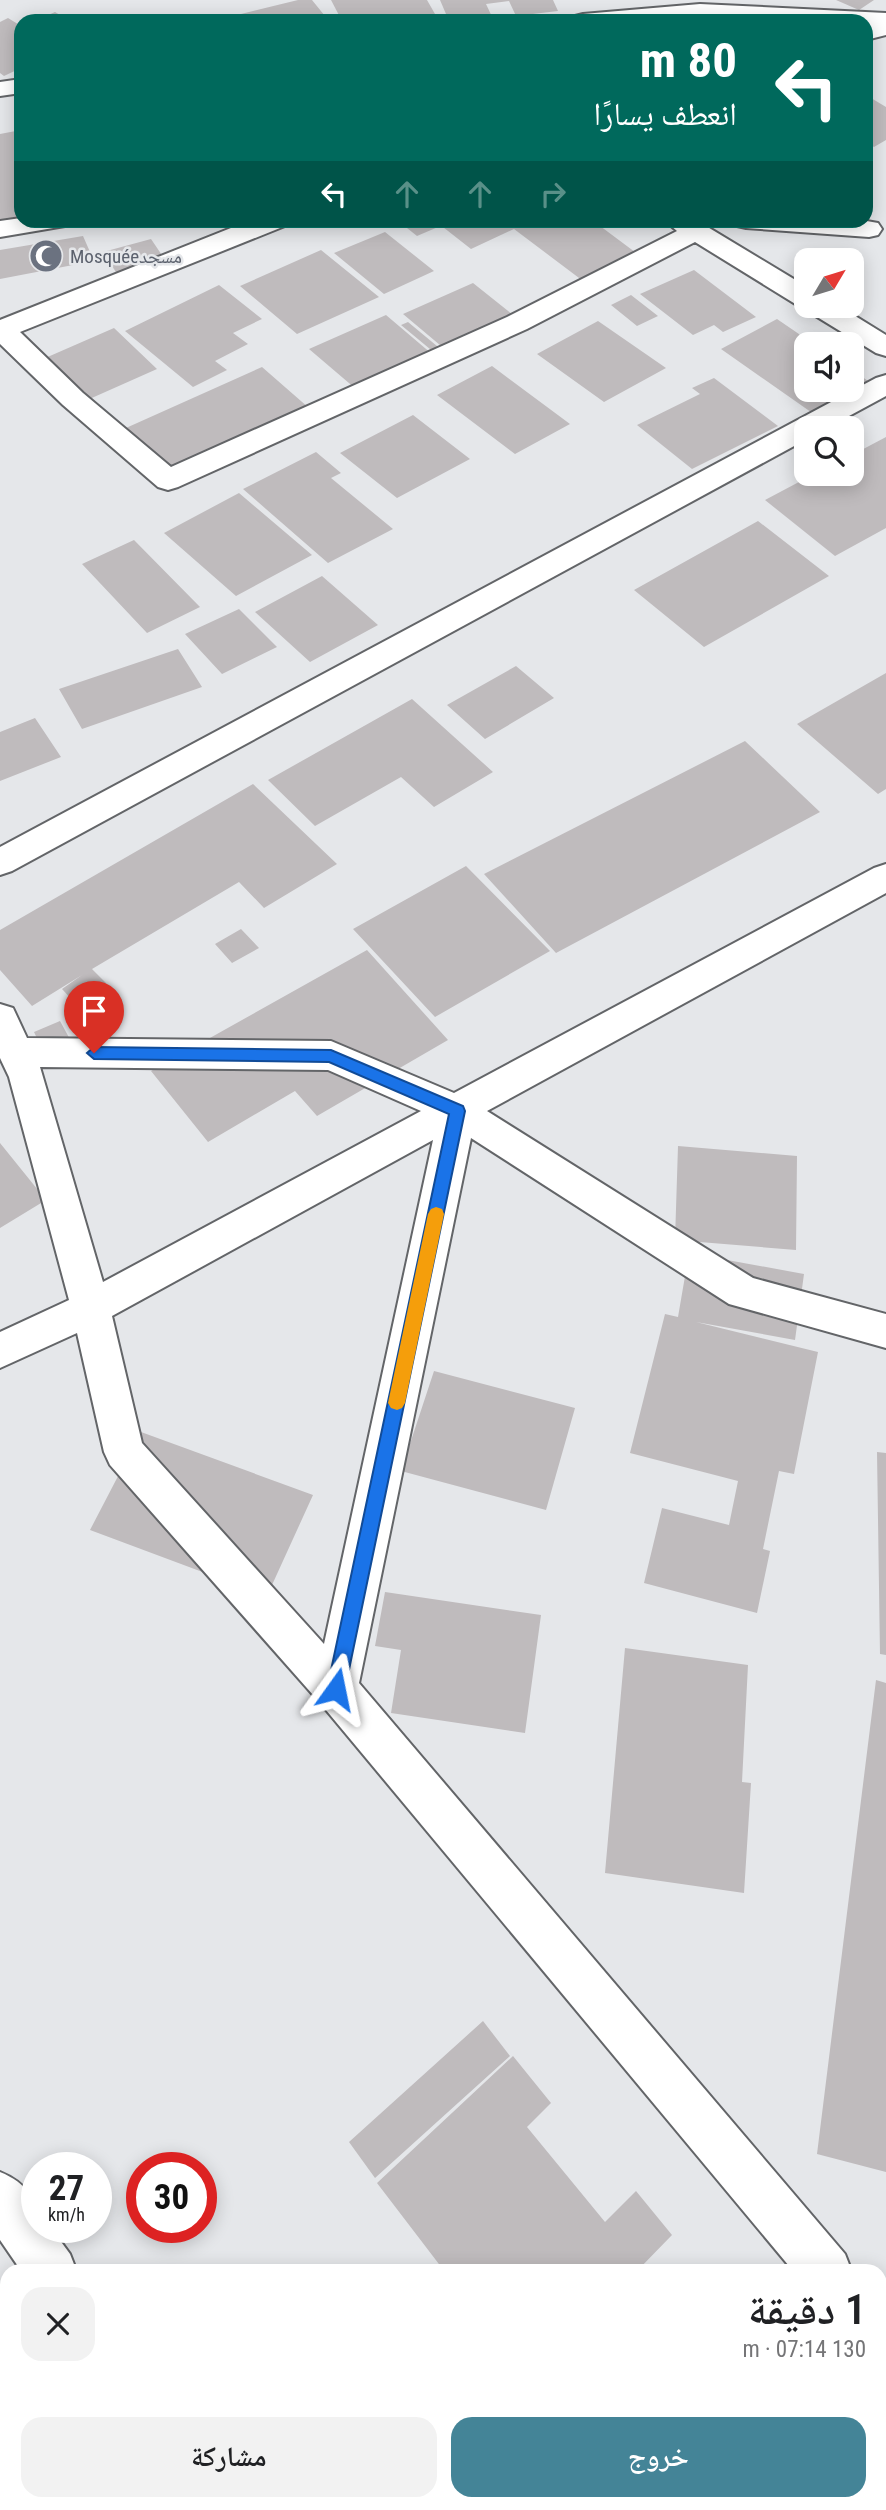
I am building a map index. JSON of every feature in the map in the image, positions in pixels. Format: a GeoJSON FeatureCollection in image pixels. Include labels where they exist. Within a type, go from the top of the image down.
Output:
{"type":"FeatureCollection","features":[{"type":"Feature","properties":{"kind":"street"},"geometry":{"type":"LineString","coordinates":[[639,14],[703,6],[808,14]]}},
{"type":"Feature","properties":{"kind":"street"},"geometry":{"type":"LineString","coordinates":[[256,228],[1,330],[73,399],[168,480],[517,323],[683,228]]}},
{"type":"Feature","properties":{"kind":"street"},"geometry":{"type":"LineString","coordinates":[[689,228],[794,291]]}},
{"type":"Feature","properties":{"kind":"street"},"geometry":{"type":"LineString","coordinates":[[855,228],[869,229]]}},
{"type":"Feature","properties":{"kind":"street"},"geometry":{"type":"LineString","coordinates":[[839,318],[886,347]]}},
{"type":"Feature","properties":{"kind":"street"},"geometry":{"type":"LineString","coordinates":[[0,862],[886,384]]}},
{"type":"Feature","properties":{"kind":"street"},"geometry":{"type":"LineString","coordinates":[[0,1351],[90,1308],[886,877]]}},
{"type":"Feature","properties":{"kind":"street"},"geometry":{"type":"LineString","coordinates":[[820,2264],[336,1689],[124,1452],[90,1308],[27,1077],[8,1035],[331,1056],[458,1111],[743,1292],[886,1331]]}},
{"type":"Feature","properties":{"kind":"street"},"geometry":{"type":"LineString","coordinates":[[336,1689],[458,1111]]}},
{"type":"Feature","properties":{"kind":"street"},"geometry":{"type":"LineString","coordinates":[[0,2197],[46,2264]]}},
{"type":"Feature","properties":{"kind":"building"},"geometry":{"type":"Polygon","coordinates":[[[298,0],[312,0],[323,14],[241,14],[298,0]]]}},
{"type":"Feature","properties":{"kind":"building"},"geometry":{"type":"Polygon","coordinates":[[[331,0],[427,0],[435,14],[338,14],[331,0]]]}},
{"type":"Feature","properties":{"kind":"building"},"geometry":{"type":"Polygon","coordinates":[[[440,0],[553,0],[558,11],[515,14],[509,1],[486,4],[491,14],[446,14],[440,0]]]}},
{"type":"Feature","properties":{"kind":"building"},"geometry":{"type":"Polygon","coordinates":[[[836,0],[874,0],[859,10],[836,0]]]}},
{"type":"Feature","properties":{"kind":"building"},"geometry":{"type":"Polygon","coordinates":[[[8,18],[14,22],[14,71],[4,76],[0,73],[0,22],[8,18]]]}},
{"type":"Feature","properties":{"kind":"building"},"geometry":{"type":"Polygon","coordinates":[[[873,99],[886,107],[886,140],[874,147],[873,99]]]}},
{"type":"Feature","properties":{"kind":"building"},"geometry":{"type":"Polygon","coordinates":[[[14,131],[14,223],[0,228],[0,134],[14,131]]]}},
{"type":"Feature","properties":{"kind":"building"},"geometry":{"type":"Polygon","coordinates":[[[407,228],[436,228],[417,236],[407,228]]]}},
{"type":"Feature","properties":{"kind":"building"},"geometry":{"type":"Polygon","coordinates":[[[444,228],[603,228],[647,261],[591,287],[514,229],[471,249],[444,228]]]}},
{"type":"Feature","properties":{"kind":"building"},"geometry":{"type":"Polygon","coordinates":[[[385,232],[434,271],[384,294],[334,253],[385,232]]]}},
{"type":"Feature","properties":{"kind":"building","name":"Mosquéeمسجد"},"geometry":{"type":"Polygon","coordinates":[[[83,236],[94,261],[0,279],[0,250],[83,236]]]}},
{"type":"Feature","properties":{"kind":"building"},"geometry":{"type":"Polygon","coordinates":[[[151,239],[172,270],[123,283],[103,252],[151,239]]]}},
{"type":"Feature","properties":{"kind":"building"},"geometry":{"type":"Polygon","coordinates":[[[321,250],[379,297],[297,334],[240,286],[321,250]]]}},
{"type":"Feature","properties":{"kind":"building"},"geometry":{"type":"Polygon","coordinates":[[[694,270],[756,317],[723,332],[714,325],[693,335],[640,294],[694,270]]]}},
{"type":"Feature","properties":{"kind":"building"},"geometry":{"type":"Polygon","coordinates":[[[473,283],[523,323],[453,356],[403,314],[473,283]]]}},
{"type":"Feature","properties":{"kind":"building"},"geometry":{"type":"Polygon","coordinates":[[[219,285],[262,319],[233,333],[248,344],[215,361],[227,370],[193,387],[125,331],[219,285]]]}},
{"type":"Feature","properties":{"kind":"building"},"geometry":{"type":"Polygon","coordinates":[[[631,295],[658,316],[637,326],[611,305],[631,295]]]}},
{"type":"Feature","properties":{"kind":"building"},"geometry":{"type":"Polygon","coordinates":[[[386,315],[439,360],[363,395],[309,349],[386,315]]]}},
{"type":"Feature","properties":{"kind":"building"},"geometry":{"type":"Polygon","coordinates":[[[777,319],[796,332],[794,400],[721,349],[777,319]]]}},
{"type":"Feature","properties":{"kind":"building"},"geometry":{"type":"Polygon","coordinates":[[[598,321],[666,368],[604,402],[537,354],[598,321]]]}},
{"type":"Feature","properties":{"kind":"building"},"geometry":{"type":"Polygon","coordinates":[[[408,322],[449,356],[442,359],[401,325],[408,322]]]}},
{"type":"Feature","properties":{"kind":"building"},"geometry":{"type":"Polygon","coordinates":[[[114,328],[157,369],[85,401],[43,359],[114,328]]]}},
{"type":"Feature","properties":{"kind":"building"},"geometry":{"type":"Polygon","coordinates":[[[492,366],[570,424],[515,454],[437,395],[492,366]]]}},
{"type":"Feature","properties":{"kind":"building"},"geometry":{"type":"Polygon","coordinates":[[[262,367],[317,415],[170,484],[117,432],[262,367]]]}},
{"type":"Feature","properties":{"kind":"building"},"geometry":{"type":"Polygon","coordinates":[[[714,378],[778,426],[692,469],[637,425],[700,394],[692,388],[714,378]]]}},
{"type":"Feature","properties":{"kind":"building"},"geometry":{"type":"Polygon","coordinates":[[[864,378],[874,385],[864,391],[864,378]]]}},
{"type":"Feature","properties":{"kind":"building"},"geometry":{"type":"Polygon","coordinates":[[[797,402],[844,402],[820,416],[797,402]]]}},
{"type":"Feature","properties":{"kind":"building"},"geometry":{"type":"Polygon","coordinates":[[[413,415],[470,459],[397,498],[340,453],[413,415]]]}},
{"type":"Feature","properties":{"kind":"building"},"geometry":{"type":"Polygon","coordinates":[[[886,437],[886,528],[835,556],[765,500],[794,485],[864,486],[864,449],[886,437]]]}},
{"type":"Feature","properties":{"kind":"building"},"geometry":{"type":"Polygon","coordinates":[[[316,452],[341,473],[331,478],[393,529],[328,563],[243,489],[316,452]]]}},
{"type":"Feature","properties":{"kind":"building"},"geometry":{"type":"Polygon","coordinates":[[[239,493],[312,555],[236,596],[164,533],[239,493]]]}},
{"type":"Feature","properties":{"kind":"building"},"geometry":{"type":"Polygon","coordinates":[[[758,521],[829,576],[704,647],[634,590],[758,521]]]}},
{"type":"Feature","properties":{"kind":"building"},"geometry":{"type":"Polygon","coordinates":[[[134,540],[200,607],[147,633],[82,564],[134,540]]]}},
{"type":"Feature","properties":{"kind":"building"},"geometry":{"type":"Polygon","coordinates":[[[322,576],[378,625],[310,662],[255,612],[322,576]]]}},
{"type":"Feature","properties":{"kind":"building"},"geometry":{"type":"Polygon","coordinates":[[[239,609],[277,647],[222,674],[185,634],[239,609]]]}},
{"type":"Feature","properties":{"kind":"building"},"geometry":{"type":"Polygon","coordinates":[[[178,649],[202,687],[82,729],[59,689],[178,649]]]}},
{"type":"Feature","properties":{"kind":"building"},"geometry":{"type":"Polygon","coordinates":[[[516,666],[554,698],[485,739],[447,705],[516,666]]]}},
{"type":"Feature","properties":{"kind":"building"},"geometry":{"type":"Polygon","coordinates":[[[886,673],[886,789],[878,794],[797,724],[886,673]]]}},
{"type":"Feature","properties":{"kind":"building"},"geometry":{"type":"Polygon","coordinates":[[[412,699],[493,772],[434,807],[401,777],[315,826],[268,780],[412,699]]]}},
{"type":"Feature","properties":{"kind":"building"},"geometry":{"type":"Polygon","coordinates":[[[35,718],[61,757],[0,781],[0,732],[35,718]]]}},
{"type":"Feature","properties":{"kind":"building"},"geometry":{"type":"Polygon","coordinates":[[[745,741],[820,812],[556,953],[484,874],[745,741]]]}},
{"type":"Feature","properties":{"kind":"building"},"geometry":{"type":"Polygon","coordinates":[[[253,784],[337,864],[264,908],[239,882],[92,969],[106,983],[74,1002],[62,989],[82,975],[32,1006],[0,970],[0,930],[253,784]]]}},
{"type":"Feature","properties":{"kind":"building"},"geometry":{"type":"Polygon","coordinates":[[[466,866],[550,951],[435,1017],[353,929],[466,866]]]}},
{"type":"Feature","properties":{"kind":"building"},"geometry":{"type":"Polygon","coordinates":[[[241,929],[259,948],[232,963],[215,944],[241,929]]]}},
{"type":"Feature","properties":{"kind":"building"},"geometry":{"type":"Polygon","coordinates":[[[367,950],[448,1040],[317,1116],[295,1091],[208,1142],[151,1071],[367,950]]]}},
{"type":"Feature","properties":{"kind":"building"},"geometry":{"type":"Polygon","coordinates":[[[60,1021],[72,1043],[45,1055],[34,1032],[60,1021]]]}},
{"type":"Feature","properties":{"kind":"building"},"geometry":{"type":"Polygon","coordinates":[[[0,1143],[46,1200],[0,1228],[0,1143]]]}},
{"type":"Feature","properties":{"kind":"building"},"geometry":{"type":"Polygon","coordinates":[[[678,1146],[797,1156],[796,1250],[675,1240],[678,1146]]]}},
{"type":"Feature","properties":{"kind":"building"},"geometry":{"type":"Polygon","coordinates":[[[689,1253],[804,1274],[795,1340],[696,1322],[818,1352],[794,1474],[779,1471],[763,1549],[770,1551],[757,1613],[644,1583],[662,1508],[729,1525],[738,1481],[630,1453],[665,1314],[678,1317],[689,1253]]]}},
{"type":"Feature","properties":{"kind":"building"},"geometry":{"type":"Polygon","coordinates":[[[434,1371],[575,1408],[546,1510],[401,1471],[434,1371]]]}},
{"type":"Feature","properties":{"kind":"building"},"geometry":{"type":"Polygon","coordinates":[[[141,1432],[313,1495],[267,1596],[90,1530],[141,1432]]]}},
{"type":"Feature","properties":{"kind":"building"},"geometry":{"type":"Polygon","coordinates":[[[877,1452],[886,1453],[886,1655],[880,1654],[877,1452]]]}},
{"type":"Feature","properties":{"kind":"building"},"geometry":{"type":"Polygon","coordinates":[[[385,1592],[541,1615],[525,1733],[391,1713],[401,1650],[375,1646],[385,1592]]]}},
{"type":"Feature","properties":{"kind":"building"},"geometry":{"type":"Polygon","coordinates":[[[625,1648],[748,1665],[742,1782],[751,1783],[744,1893],[605,1873],[625,1648]]]}},
{"type":"Feature","properties":{"kind":"building"},"geometry":{"type":"Polygon","coordinates":[[[876,1680],[886,1683],[886,2172],[817,2154],[876,1680]]]}},
{"type":"Feature","properties":{"kind":"building"},"geometry":{"type":"Polygon","coordinates":[[[483,2021],[510,2056],[375,2178],[349,2142],[483,2021]]]}},
{"type":"Feature","properties":{"kind":"building"},"geometry":{"type":"Polygon","coordinates":[[[513,2056],[551,2103],[527,2127],[605,2222],[636,2191],[672,2235],[644,2264],[439,2264],[377,2183],[513,2056]]]}},
{"type":"Feature","properties":{"kind":"slow traffic"},"geometry":{"type":"LineString","coordinates":[[397,1403],[436,1214]]}},
{"type":"Feature","properties":{"kind":"place","name":"Mosquéeمسجد"},"geometry":{"type":"Point","coordinates":[46,256]}},
{"type":"Feature","properties":{"kind":"route"},"geometry":{"type":"LineString","coordinates":[[94,1053],[331,1056],[458,1111],[336,1689]]}}]}
